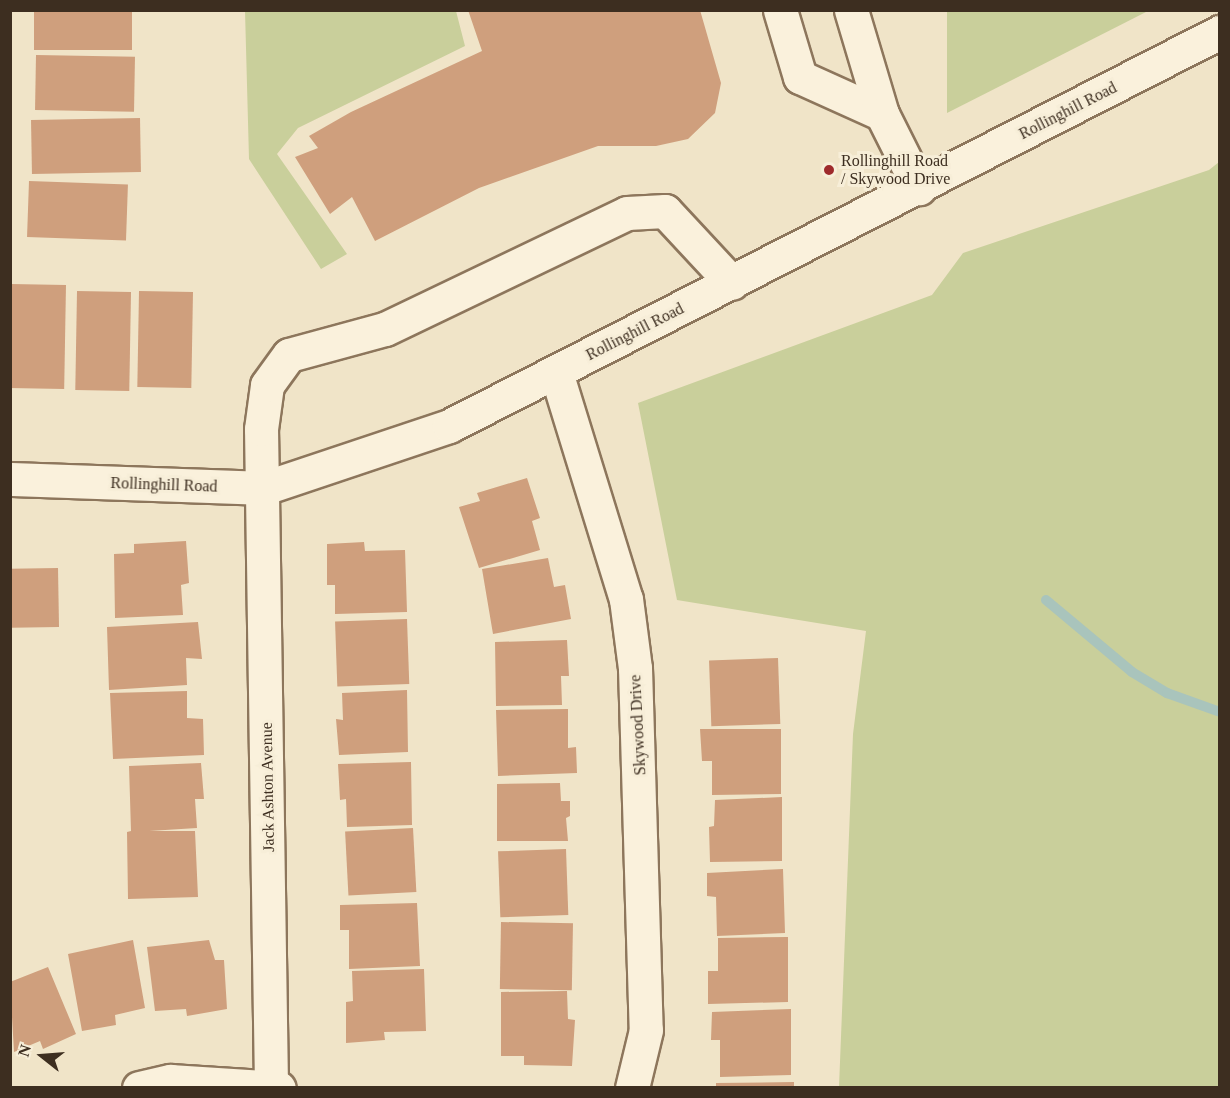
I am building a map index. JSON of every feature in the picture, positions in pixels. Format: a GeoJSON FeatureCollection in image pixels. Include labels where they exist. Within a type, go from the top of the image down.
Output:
{"type":"FeatureCollection","features":[{"type":"Feature","properties":{"kind":"street"},"geometry":{"type":"LineString","coordinates":[[780,10],[800,77],[882,114]]}},
{"type":"Feature","properties":{"kind":"street"},"geometry":{"type":"LineString","coordinates":[[851,10],[882,114],[920,188]]}},
{"type":"Feature","properties":{"kind":"street","name":"Rollinghill Road"},"geometry":{"type":"LineString","coordinates":[[10,479],[264,488],[449,426],[920,188],[1220,32]]}},
{"type":"Feature","properties":{"kind":"street","name":"Jack Ashton Avenue"},"geometry":{"type":"LineString","coordinates":[[275,1087],[261,429],[267,385],[289,355],[385,329],[627,213],[665,212],[732,284]]}},
{"type":"Feature","properties":{"kind":"street","name":"Skywood Drive"},"geometry":{"type":"LineString","coordinates":[[556,372],[626,599],[635,668],[646,1030],[632,1088]]}},
{"type":"Feature","properties":{"kind":"street"},"geometry":{"type":"LineString","coordinates":[[139,1088],[170,1081],[275,1087]]}},
{"type":"Feature","properties":{"kind":"green space"},"geometry":{"type":"Polygon","coordinates":[[[947,10],[1148,11],[947,113],[947,10]]]}},
{"type":"Feature","properties":{"kind":"green space"},"geometry":{"type":"Polygon","coordinates":[[[245,11],[456,11],[465,46],[298,128],[277,154],[347,254],[321,269],[249,159],[245,11]]]}},
{"type":"Feature","properties":{"kind":"green space"},"geometry":{"type":"Polygon","coordinates":[[[1219,162],[1219,1087],[839,1087],[853,734],[866,631],[677,600],[638,403],[932,295],[963,253],[1209,170],[1219,162]]]}},
{"type":"Feature","properties":{"kind":"building"},"geometry":{"type":"Polygon","coordinates":[[[34,10],[132,10],[132,50],[34,50],[34,10]]]}},
{"type":"Feature","properties":{"kind":"building"},"geometry":{"type":"Polygon","coordinates":[[[468,10],[700,10],[721,83],[715,113],[688,139],[656,146],[598,146],[479,188],[375,241],[352,197],[330,214],[295,157],[318,148],[309,136],[351,112],[482,51],[468,10]]]}},
{"type":"Feature","properties":{"kind":"building"},"geometry":{"type":"Polygon","coordinates":[[[36,55],[135,57],[134,112],[35,110],[36,55]]]}},
{"type":"Feature","properties":{"kind":"building"},"geometry":{"type":"Polygon","coordinates":[[[140,118],[141,172],[32,174],[31,120],[140,118]]]}},
{"type":"Feature","properties":{"kind":"building"},"geometry":{"type":"Polygon","coordinates":[[[29,181],[128,184],[126,240],[27,237],[29,181]]]}},
{"type":"Feature","properties":{"kind":"building"},"geometry":{"type":"Polygon","coordinates":[[[11,284],[66,285],[64,389],[10,388],[11,284]]]}},
{"type":"Feature","properties":{"kind":"building"},"geometry":{"type":"Polygon","coordinates":[[[77,291],[131,292],[129,391],[75,390],[77,291]]]}},
{"type":"Feature","properties":{"kind":"building"},"geometry":{"type":"Polygon","coordinates":[[[139,291],[193,292],[191,388],[137,387],[139,291]]]}},
{"type":"Feature","properties":{"kind":"building"},"geometry":{"type":"Polygon","coordinates":[[[527,478],[540,518],[532,521],[540,550],[479,568],[459,507],[480,501],[477,493],[527,478]]]}},
{"type":"Feature","properties":{"kind":"building"},"geometry":{"type":"Polygon","coordinates":[[[186,541],[189,583],[181,585],[183,615],[115,618],[114,554],[134,553],[134,544],[186,541]]]}},
{"type":"Feature","properties":{"kind":"building"},"geometry":{"type":"Polygon","coordinates":[[[364,542],[365,551],[405,550],[407,612],[335,614],[335,585],[327,585],[327,544],[364,542]]]}},
{"type":"Feature","properties":{"kind":"building"},"geometry":{"type":"Polygon","coordinates":[[[548,558],[554,587],[565,585],[571,619],[493,634],[482,569],[548,558]]]}},
{"type":"Feature","properties":{"kind":"building"},"geometry":{"type":"Polygon","coordinates":[[[58,568],[59,627],[11,628],[10,569],[58,568]]]}},
{"type":"Feature","properties":{"kind":"building"},"geometry":{"type":"Polygon","coordinates":[[[407,619],[409,684],[337,686],[335,622],[407,619]]]}},
{"type":"Feature","properties":{"kind":"building"},"geometry":{"type":"Polygon","coordinates":[[[198,622],[202,659],[186,658],[187,685],[109,690],[107,627],[198,622]]]}},
{"type":"Feature","properties":{"kind":"building"},"geometry":{"type":"Polygon","coordinates":[[[567,640],[569,676],[561,676],[562,705],[496,706],[495,642],[567,640]]]}},
{"type":"Feature","properties":{"kind":"building"},"geometry":{"type":"Polygon","coordinates":[[[778,658],[780,724],[711,726],[709,660],[778,658]]]}},
{"type":"Feature","properties":{"kind":"building"},"geometry":{"type":"Polygon","coordinates":[[[407,690],[408,752],[339,755],[336,719],[343,720],[342,693],[407,690]]]}},
{"type":"Feature","properties":{"kind":"building"},"geometry":{"type":"Polygon","coordinates":[[[187,691],[187,718],[203,719],[204,755],[113,759],[110,693],[187,691]]]}},
{"type":"Feature","properties":{"kind":"building"},"geometry":{"type":"Polygon","coordinates":[[[568,709],[568,748],[576,747],[577,773],[498,776],[496,710],[568,709]]]}},
{"type":"Feature","properties":{"kind":"building"},"geometry":{"type":"Polygon","coordinates":[[[700,729],[781,729],[781,794],[712,795],[712,761],[702,761],[700,729]]]}},
{"type":"Feature","properties":{"kind":"building"},"geometry":{"type":"Polygon","coordinates":[[[411,762],[412,825],[347,827],[346,799],[340,800],[338,764],[411,762]]]}},
{"type":"Feature","properties":{"kind":"building"},"geometry":{"type":"Polygon","coordinates":[[[201,763],[204,799],[195,799],[197,828],[149,831],[195,831],[198,897],[128,899],[127,832],[131,831],[129,766],[201,763]]]}},
{"type":"Feature","properties":{"kind":"building"},"geometry":{"type":"Polygon","coordinates":[[[560,783],[561,801],[570,801],[570,816],[566,818],[568,841],[497,841],[497,784],[560,783]]]}},
{"type":"Feature","properties":{"kind":"building"},"geometry":{"type":"Polygon","coordinates":[[[782,797],[782,861],[710,862],[709,827],[714,826],[715,800],[782,797]]]}},
{"type":"Feature","properties":{"kind":"building"},"geometry":{"type":"Polygon","coordinates":[[[413,828],[416,892],[348,895],[345,832],[413,828]]]}},
{"type":"Feature","properties":{"kind":"building"},"geometry":{"type":"Polygon","coordinates":[[[566,849],[568,915],[500,917],[498,851],[566,849]]]}},
{"type":"Feature","properties":{"kind":"building"},"geometry":{"type":"Polygon","coordinates":[[[783,869],[785,933],[717,936],[716,897],[707,896],[707,873],[783,869]]]}},
{"type":"Feature","properties":{"kind":"building"},"geometry":{"type":"Polygon","coordinates":[[[417,903],[420,966],[349,969],[349,930],[340,930],[340,905],[417,903]]]}},
{"type":"Feature","properties":{"kind":"building"},"geometry":{"type":"Polygon","coordinates":[[[501,922],[573,923],[572,990],[500,989],[501,922]]]}},
{"type":"Feature","properties":{"kind":"building"},"geometry":{"type":"Polygon","coordinates":[[[788,937],[788,1002],[708,1004],[708,971],[718,971],[718,938],[788,937]]]}},
{"type":"Feature","properties":{"kind":"building"},"geometry":{"type":"Polygon","coordinates":[[[133,940],[145,1008],[115,1015],[116,1025],[82,1031],[68,954],[133,940]]]}},
{"type":"Feature","properties":{"kind":"building"},"geometry":{"type":"Polygon","coordinates":[[[209,940],[215,960],[224,960],[227,1009],[187,1016],[186,1009],[155,1011],[147,947],[209,940]]]}},
{"type":"Feature","properties":{"kind":"building"},"geometry":{"type":"Polygon","coordinates":[[[48,967],[76,1034],[43,1049],[40,1041],[14,1052],[10,982],[48,967]]]}},
{"type":"Feature","properties":{"kind":"building"},"geometry":{"type":"Polygon","coordinates":[[[424,969],[426,1031],[384,1032],[385,1040],[346,1043],[346,1002],[353,1001],[352,971],[424,969]]]}},
{"type":"Feature","properties":{"kind":"building"},"geometry":{"type":"Polygon","coordinates":[[[567,991],[568,1019],[575,1020],[572,1066],[524,1065],[524,1056],[501,1056],[501,992],[567,991]]]}},
{"type":"Feature","properties":{"kind":"building"},"geometry":{"type":"Polygon","coordinates":[[[791,1009],[791,1075],[720,1077],[720,1040],[711,1040],[712,1012],[791,1009]]]}},
{"type":"Feature","properties":{"kind":"building"},"geometry":{"type":"Polygon","coordinates":[[[794,1082],[794,1088],[716,1088],[716,1083],[794,1082]]]}},
{"type":"Feature","properties":{"kind":"waterway"},"geometry":{"type":"LineString","coordinates":[[1046,600],[1132,672],[1167,693],[1220,712]]}},
{"type":"Feature","properties":{"kind":"place","name":"Rollinghill Road / Skywood Drive"},"geometry":{"type":"Point","coordinates":[829,170]}}]}
